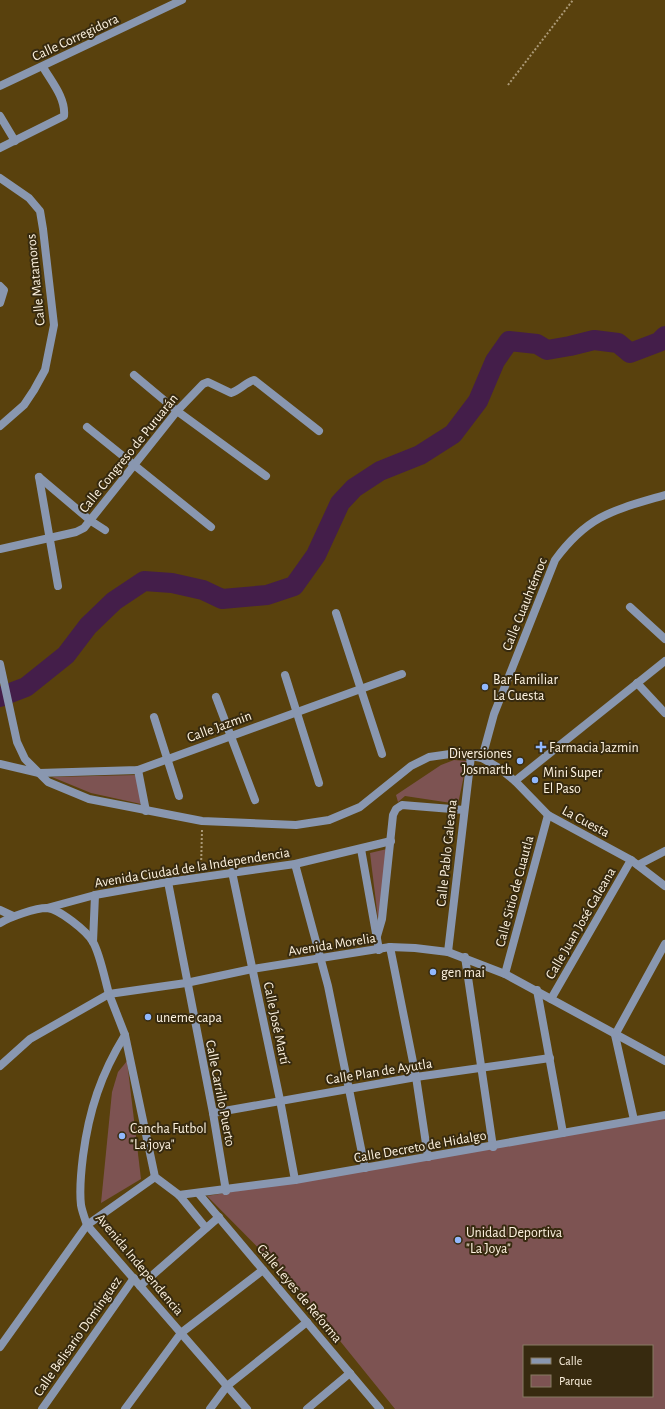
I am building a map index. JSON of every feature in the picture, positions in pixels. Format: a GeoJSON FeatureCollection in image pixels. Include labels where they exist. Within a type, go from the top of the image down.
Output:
{"type":"FeatureCollection","features":[{"type":"Feature","properties":{"kind":"street","name":"Calle Corregidora"},"geometry":{"type":"LineString","coordinates":[[0,86],[43,67],[171,3],[182,0]]}},
{"type":"Feature","properties":{"kind":"street"},"geometry":{"type":"LineString","coordinates":[[0,148],[64,116],[65,109],[63,101],[43,67]]}},
{"type":"Feature","properties":{"kind":"street"},"geometry":{"type":"LineString","coordinates":[[0,116],[15,141]]}},
{"type":"Feature","properties":{"kind":"street","name":"Calle Matamoros"},"geometry":{"type":"LineString","coordinates":[[0,178],[29,198],[40,211],[54,325],[51,348],[45,370],[24,405],[0,426]]}},
{"type":"Feature","properties":{"kind":"street"},"geometry":{"type":"LineString","coordinates":[[0,303],[2,288]]}},
{"type":"Feature","properties":{"kind":"street"},"geometry":{"type":"LineString","coordinates":[[134,375],[176,411],[266,476]]}},
{"type":"Feature","properties":{"kind":"street","name":"Calle Congreso de Puruarán"},"geometry":{"type":"LineString","coordinates":[[0,549],[76,532],[91,521],[176,411],[203,384],[208,382],[231,393],[239,390],[247,382],[254,380],[319,431]]}},
{"type":"Feature","properties":{"kind":"street"},"geometry":{"type":"LineString","coordinates":[[87,428],[211,527]]}},
{"type":"Feature","properties":{"kind":"street"},"geometry":{"type":"LineString","coordinates":[[58,586],[39,477],[91,521],[105,530]]}},
{"type":"Feature","properties":{"kind":"street","name":"Calle Cuauhtémoc"},"geometry":{"type":"LineString","coordinates":[[482,758],[494,714],[555,560],[570,540],[581,529],[604,515],[665,495]]}},
{"type":"Feature","properties":{"kind":"street"},"geometry":{"type":"LineString","coordinates":[[630,607],[665,639]]}},
{"type":"Feature","properties":{"kind":"street"},"geometry":{"type":"LineString","coordinates":[[336,613],[382,754]]}},
{"type":"Feature","properties":{"kind":"street"},"geometry":{"type":"LineString","coordinates":[[515,781],[665,661]]}},
{"type":"Feature","properties":{"kind":"street"},"geometry":{"type":"LineString","coordinates":[[0,664],[11,721],[17,742],[25,759],[38,774],[48,782],[89,799],[146,811],[202,821],[296,825],[329,820],[360,807],[410,766],[429,757],[450,754],[482,758]]}},
{"type":"Feature","properties":{"kind":"street","name":"Calle Jazmin"},"geometry":{"type":"LineString","coordinates":[[38,774],[138,770],[402,674]]}},
{"type":"Feature","properties":{"kind":"street"},"geometry":{"type":"LineString","coordinates":[[285,675],[319,783]]}},
{"type":"Feature","properties":{"kind":"street"},"geometry":{"type":"LineString","coordinates":[[637,683],[665,714]]}},
{"type":"Feature","properties":{"kind":"street"},"geometry":{"type":"LineString","coordinates":[[216,697],[255,800]]}},
{"type":"Feature","properties":{"kind":"street"},"geometry":{"type":"LineString","coordinates":[[154,717],[179,796]]}},
{"type":"Feature","properties":{"kind":"street","name":"Calle Pablo Galeana"},"geometry":{"type":"LineString","coordinates":[[448,952],[471,756]]}},
{"type":"Feature","properties":{"kind":"street","name":"La Cuesta"},"geometry":{"type":"LineString","coordinates":[[482,758],[515,781],[548,815],[635,863],[665,886]]}},
{"type":"Feature","properties":{"kind":"street"},"geometry":{"type":"LineString","coordinates":[[0,764],[38,774]]}},
{"type":"Feature","properties":{"kind":"street"},"geometry":{"type":"LineString","coordinates":[[138,770],[146,811]]}},
{"type":"Feature","properties":{"kind":"street"},"geometry":{"type":"LineString","coordinates":[[378,936],[382,919],[393,815],[396,809],[402,805],[464,810]]}},
{"type":"Feature","properties":{"kind":"street","name":"Calle Sitio de Cuautla"},"geometry":{"type":"LineString","coordinates":[[505,974],[548,815]]}},
{"type":"Feature","properties":{"kind":"street","name":"Avenida Ciudad de la Independencia"},"geometry":{"type":"LineString","coordinates":[[0,923],[12,916],[95,895],[232,872],[295,864],[390,841]]}},
{"type":"Feature","properties":{"kind":"street"},"geometry":{"type":"LineString","coordinates":[[361,849],[378,936],[379,950]]}},
{"type":"Feature","properties":{"kind":"street","name":"Calle Juan José Galeana"},"geometry":{"type":"LineString","coordinates":[[551,1000],[635,863],[665,851]]}},
{"type":"Feature","properties":{"kind":"street"},"geometry":{"type":"LineString","coordinates":[[295,864],[328,986],[365,1168]]}},
{"type":"Feature","properties":{"kind":"street","name":"Calle José Martí"},"geometry":{"type":"LineString","coordinates":[[232,872],[280,1100],[295,1180]]}},
{"type":"Feature","properties":{"kind":"street","name":"Calle Carrillo Puerto"},"geometry":{"type":"LineString","coordinates":[[168,882],[186,983],[213,1113],[226,1191]]}},
{"type":"Feature","properties":{"kind":"street"},"geometry":{"type":"LineString","coordinates":[[95,895],[93,942],[109,994],[126,1035],[155,1177],[179,1195],[206,1228]]}},
{"type":"Feature","properties":{"kind":"street"},"geometry":{"type":"LineString","coordinates":[[47,908],[61,914],[82,929],[93,942]]}},
{"type":"Feature","properties":{"kind":"street"},"geometry":{"type":"LineString","coordinates":[[0,910],[12,916]]}},
{"type":"Feature","properties":{"kind":"street"},"geometry":{"type":"LineString","coordinates":[[634,1120],[615,1035],[665,944]]}},
{"type":"Feature","properties":{"kind":"street"},"geometry":{"type":"LineString","coordinates":[[390,947],[416,1077],[428,1157]]}},
{"type":"Feature","properties":{"kind":"street","name":"Avenida Morelia"},"geometry":{"type":"LineString","coordinates":[[0,1066],[30,1039],[109,994],[186,983],[252,969],[379,950],[390,947],[416,948],[448,952],[465,957],[505,974],[537,990],[551,1000],[665,1061]]}},
{"type":"Feature","properties":{"kind":"street"},"geometry":{"type":"LineString","coordinates":[[465,957],[493,1147]]}},
{"type":"Feature","properties":{"kind":"street","name":"Calle Juan José Galeana"},"geometry":{"type":"LineString","coordinates":[[537,990],[562,1133]]}},
{"type":"Feature","properties":{"kind":"street","name":"Avenida Independencia"},"geometry":{"type":"LineString","coordinates":[[126,1035],[110,1059],[95,1095],[86,1134],[80,1179],[81,1206],[88,1225],[247,1409]]}},
{"type":"Feature","properties":{"kind":"street","name":"Calle Plan de Ayutla"},"geometry":{"type":"LineString","coordinates":[[213,1113],[416,1077],[550,1058]]}},
{"type":"Feature","properties":{"kind":"street","name":"Calle Decreto de Hidalgo"},"geometry":{"type":"LineString","coordinates":[[179,1195],[226,1191],[295,1180],[493,1147],[665,1115]]}},
{"type":"Feature","properties":{"kind":"street"},"geometry":{"type":"LineString","coordinates":[[0,1347],[88,1225],[155,1177]]}},
{"type":"Feature","properties":{"kind":"street","name":"Calle Leyes de Reforma"},"geometry":{"type":"LineString","coordinates":[[199,1194],[380,1409]]}},
{"type":"Feature","properties":{"kind":"street","name":"Calle Belisario Domínguez"},"geometry":{"type":"LineString","coordinates":[[140,1286],[219,1217]]}},
{"type":"Feature","properties":{"kind":"street"},"geometry":{"type":"LineString","coordinates":[[125,1409],[181,1333],[263,1270]]}},
{"type":"Feature","properties":{"kind":"street","name":"Calle Belisario Domínguez"},"geometry":{"type":"LineString","coordinates":[[43,1409],[134,1278]]}},
{"type":"Feature","properties":{"kind":"street"},"geometry":{"type":"LineString","coordinates":[[210,1409],[227,1386],[307,1322]]}},
{"type":"Feature","properties":{"kind":"street"},"geometry":{"type":"LineString","coordinates":[[307,1409],[350,1373]]}},
{"type":"Feature","properties":{"kind":"path"},"geometry":{"type":"LineString","coordinates":[[508,85],[573,0]]}},
{"type":"Feature","properties":{"kind":"path"},"geometry":{"type":"LineString","coordinates":[[201,878],[202,821]]}},
{"type":"Feature","properties":{"kind":"green space"},"geometry":{"type":"Polygon","coordinates":[[[454,760],[467,761],[458,804],[405,796],[398,802],[396,795],[441,765],[454,760]]]}},
{"type":"Feature","properties":{"kind":"green space"},"geometry":{"type":"Polygon","coordinates":[[[137,775],[141,804],[91,793],[52,777],[137,775]]]}},
{"type":"Feature","properties":{"kind":"green space"},"geometry":{"type":"Polygon","coordinates":[[[387,849],[379,927],[370,853],[387,849]]]}},
{"type":"Feature","properties":{"kind":"green space","name":"Cancha Futbol \"La joya\""},"geometry":{"type":"Polygon","coordinates":[[[127,1061],[141,1179],[101,1203],[112,1092],[118,1072],[127,1061]]]}},
{"type":"Feature","properties":{"kind":"green space","name":"Unidad Deportiva \"La Joya\""},"geometry":{"type":"Polygon","coordinates":[[[665,1118],[665,1409],[395,1409],[294,1284],[207,1196],[665,1118]]]}},
{"type":"Feature","properties":{"kind":"waterway"},"geometry":{"type":"LineString","coordinates":[[0,697],[26,687],[66,655],[88,626],[114,601],[144,581],[172,583],[203,590],[222,599],[267,595],[294,586],[316,555],[340,503],[354,488],[380,471],[420,455],[453,434],[478,401],[495,361],[509,341],[537,344],[547,350],[594,340],[618,343],[630,353],[659,342],[665,336]]}},
{"type":"Feature","properties":{"kind":"place","name":"Bar Familiar La Cuesta"},"geometry":{"type":"Point","coordinates":[485,687]}},
{"type":"Feature","properties":{"kind":"place","name":"Farmacia Jazmin"},"geometry":{"type":"Point","coordinates":[541,747]}},
{"type":"Feature","properties":{"kind":"place","name":"Diversiones Josmarth"},"geometry":{"type":"Point","coordinates":[520,761]}},
{"type":"Feature","properties":{"kind":"place","name":"Mini Super El Paso"},"geometry":{"type":"Point","coordinates":[535,780]}},
{"type":"Feature","properties":{"kind":"place","name":"gen mai"},"geometry":{"type":"Point","coordinates":[433,972]}},
{"type":"Feature","properties":{"kind":"place","name":"uneme capa"},"geometry":{"type":"Point","coordinates":[148,1017]}},
{"type":"Feature","properties":{"kind":"place","name":"Cancha Futbol \"La joya\""},"geometry":{"type":"Point","coordinates":[122,1136]}},
{"type":"Feature","properties":{"kind":"place","name":"Unidad Deportiva \"La Joya\""},"geometry":{"type":"Point","coordinates":[458,1240]}}]}
